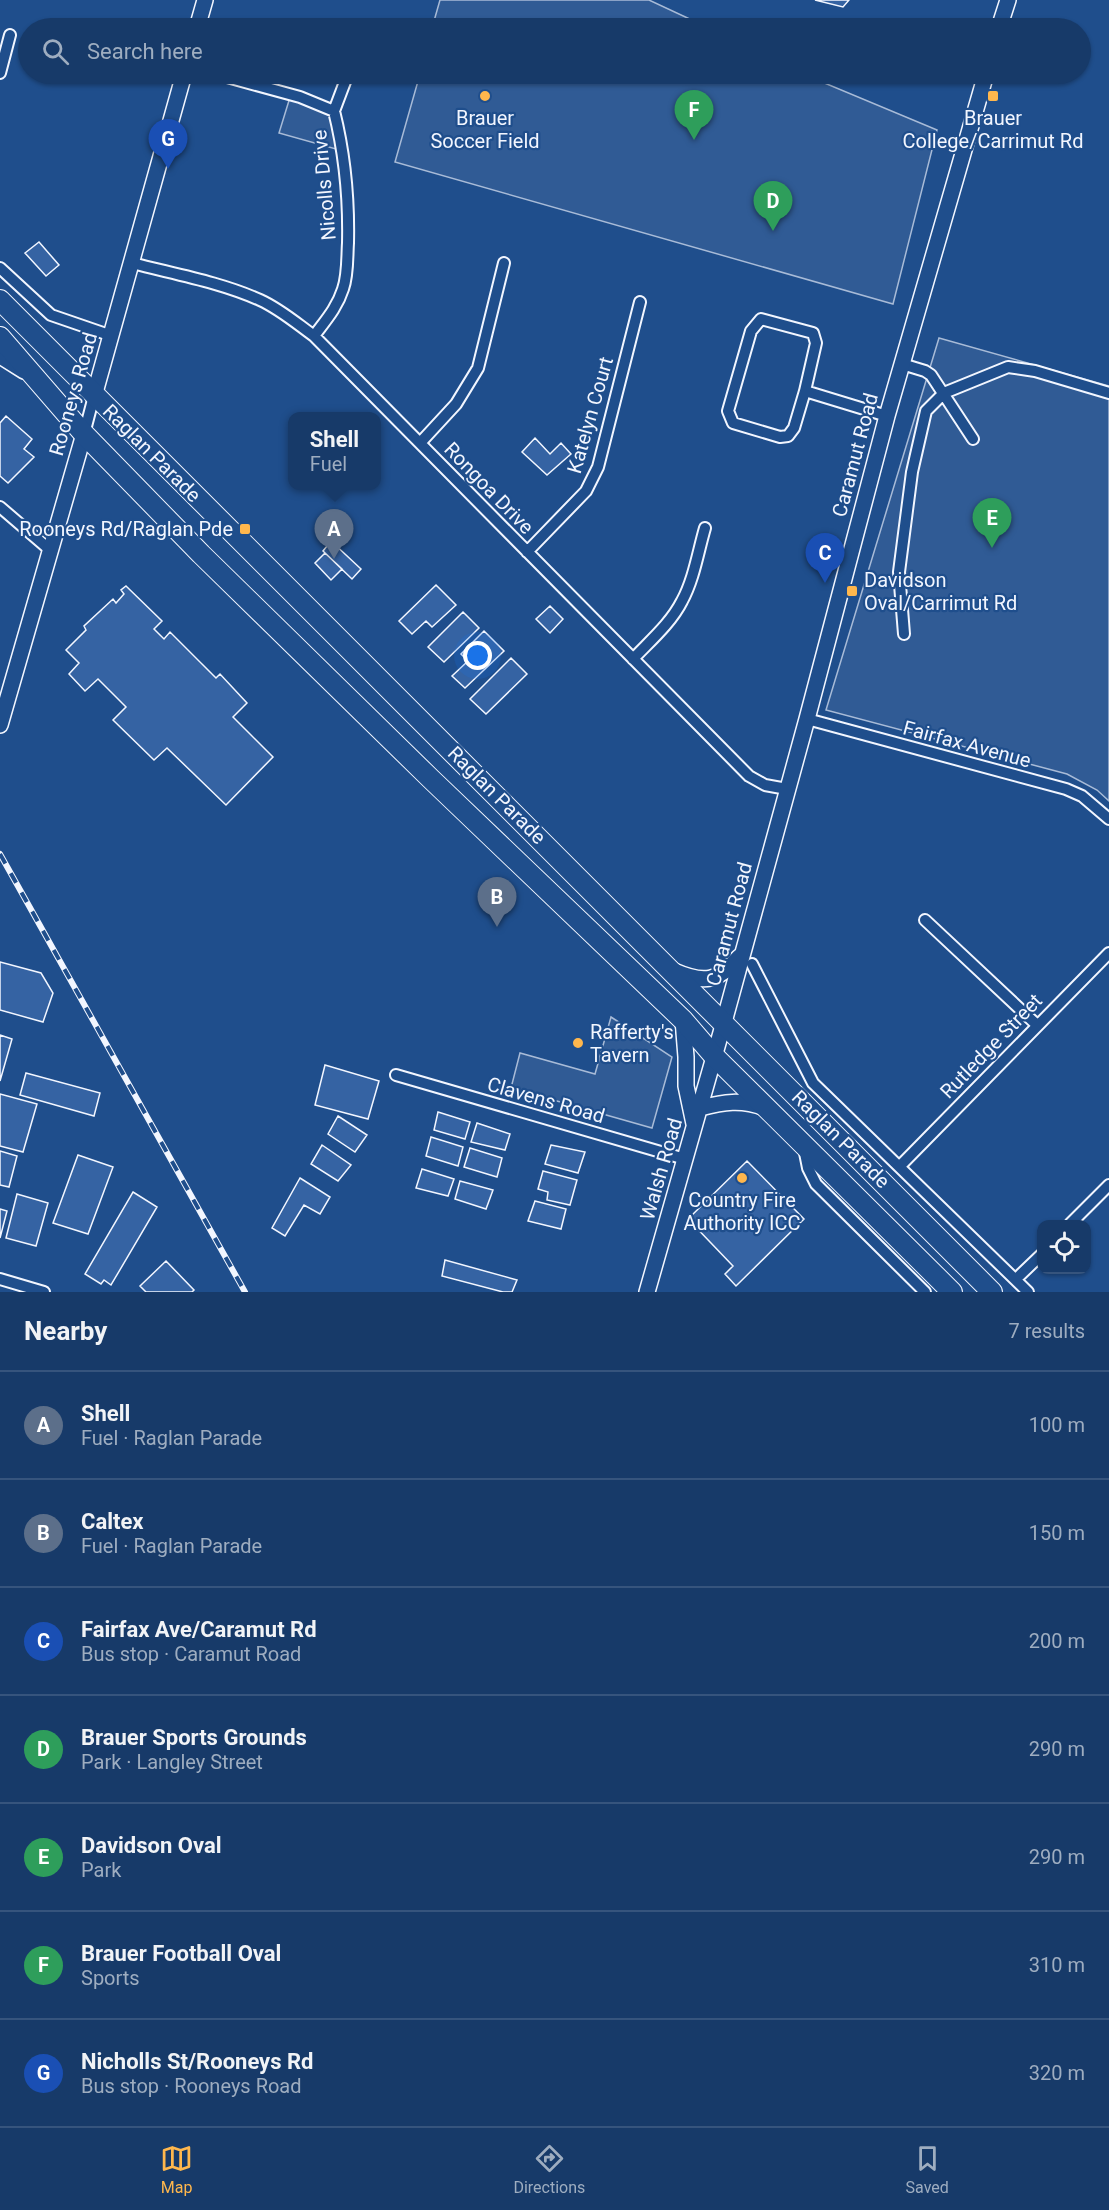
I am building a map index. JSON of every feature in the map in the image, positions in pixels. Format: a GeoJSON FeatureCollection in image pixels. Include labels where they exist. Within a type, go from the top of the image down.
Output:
{"type":"FeatureCollection","features":[{"type":"Feature","properties":{"kind":"highway","name":"Raglan Parade"},"geometry":{"type":"LineString","coordinates":[[0,300],[795,1092],[992,1292]]}},
{"type":"Feature","properties":{"kind":"highway","name":"Raglan Parade"},"geometry":{"type":"LineString","coordinates":[[0,337],[84,434],[201,554],[371,721],[683,1020],[714,1056],[769,1112],[952,1292]]}},
{"type":"Feature","properties":{"kind":"highway"},"geometry":{"type":"LineString","coordinates":[[769,1112],[795,1092]]}},
{"type":"Feature","properties":{"kind":"street"},"geometry":{"type":"LineString","coordinates":[[200,18],[205,0]]}},
{"type":"Feature","properties":{"kind":"street"},"geometry":{"type":"LineString","coordinates":[[1002,18],[1008,0]]}},
{"type":"Feature","properties":{"kind":"street"},"geometry":{"type":"LineString","coordinates":[[0,74],[10,35]]}},
{"type":"Feature","properties":{"kind":"street","name":"Rooneys Road"},"geometry":{"type":"LineString","coordinates":[[0,725],[112,336],[181,84]]}},
{"type":"Feature","properties":{"kind":"street","name":"Nicolls Drive"},"geometry":{"type":"LineString","coordinates":[[253,84],[300,97],[334,111],[343,151],[348,213],[347,262],[344,287],[335,309],[314,336]]}},
{"type":"Feature","properties":{"kind":"street"},"geometry":{"type":"LineString","coordinates":[[334,111],[344,84]]}},
{"type":"Feature","properties":{"kind":"street","name":"Caramut Road"},"geometry":{"type":"LineString","coordinates":[[714,1056],[747,958],[787,789],[887,416],[983,84]]}},
{"type":"Feature","properties":{"kind":"street","name":"Rongoa Drive"},"geometry":{"type":"LineString","coordinates":[[132,263],[228,289],[259,300],[282,312],[314,336],[749,776],[765,785],[787,789]]}},
{"type":"Feature","properties":{"kind":"street"},"geometry":{"type":"LineString","coordinates":[[420,443],[456,404],[478,368],[504,263]]}},
{"type":"Feature","properties":{"kind":"street"},"geometry":{"type":"LineString","coordinates":[[0,268],[51,315],[112,336]]}},
{"type":"Feature","properties":{"kind":"street","name":"Katelyn Court"},"geometry":{"type":"LineString","coordinates":[[527,552],[586,491],[598,467],[640,302]]}},
{"type":"Feature","properties":{"kind":"street"},"geometry":{"type":"LineString","coordinates":[[761,320],[813,333],[816,344],[805,391],[794,428],[788,436],[780,437],[732,423],[728,411],[751,331],[761,320]]}},
{"type":"Feature","properties":{"kind":"street"},"geometry":{"type":"LineString","coordinates":[[0,356],[34,378]]}},
{"type":"Feature","properties":{"kind":"street"},"geometry":{"type":"LineString","coordinates":[[902,364],[928,373],[944,393],[972,439]]}},
{"type":"Feature","properties":{"kind":"street"},"geometry":{"type":"LineString","coordinates":[[904,634],[899,572],[912,472],[926,411],[944,393],[1008,367],[1035,371],[1109,393]]}},
{"type":"Feature","properties":{"kind":"street"},"geometry":{"type":"LineString","coordinates":[[805,391],[887,416]]}},
{"type":"Feature","properties":{"kind":"street"},"geometry":{"type":"LineString","coordinates":[[0,507],[50,550]]}},
{"type":"Feature","properties":{"kind":"street"},"geometry":{"type":"LineString","coordinates":[[633,659],[669,620],[682,602],[690,583],[705,528]]}},
{"type":"Feature","properties":{"kind":"street","name":"Fairfax Avenue"},"geometry":{"type":"LineString","coordinates":[[807,719],[1066,789],[1082,796],[1109,819]]}},
{"type":"Feature","properties":{"kind":"street"},"geometry":{"type":"LineString","coordinates":[[925,920],[1037,1025]]}},
{"type":"Feature","properties":{"kind":"street","name":"Rutledge Street"},"geometry":{"type":"LineString","coordinates":[[900,1166],[1109,953]]}},
{"type":"Feature","properties":{"kind":"street"},"geometry":{"type":"LineString","coordinates":[[672,970],[695,979],[715,978],[747,958]]}},
{"type":"Feature","properties":{"kind":"street","name":"Raglan Parade"},"geometry":{"type":"LineString","coordinates":[[747,958],[808,1077],[1028,1292]]}},
{"type":"Feature","properties":{"kind":"street"},"geometry":{"type":"LineString","coordinates":[[683,1020],[686,1086],[694,1127]]}},
{"type":"Feature","properties":{"kind":"street","name":"Walsh Road"},"geometry":{"type":"LineString","coordinates":[[647,1292],[714,1056]]}},
{"type":"Feature","properties":{"kind":"street","name":"Clavens Road"},"geometry":{"type":"LineString","coordinates":[[396,1075],[685,1160]]}},
{"type":"Feature","properties":{"kind":"street"},"geometry":{"type":"LineString","coordinates":[[795,1092],[808,1077]]}},
{"type":"Feature","properties":{"kind":"street"},"geometry":{"type":"LineString","coordinates":[[700,1108],[733,1101],[748,1102],[769,1112]]}},
{"type":"Feature","properties":{"kind":"street","name":"Raglan Parade"},"geometry":{"type":"LineString","coordinates":[[804,1147],[808,1168],[816,1184],[925,1292]]}},
{"type":"Feature","properties":{"kind":"street"},"geometry":{"type":"LineString","coordinates":[[1074,1220],[1109,1185]]}},
{"type":"Feature","properties":{"kind":"street"},"geometry":{"type":"LineString","coordinates":[[1016,1280],[1037,1258]]}},
{"type":"Feature","properties":{"kind":"street"},"geometry":{"type":"LineString","coordinates":[[0,1279],[44,1292]]}},
{"type":"Feature","properties":{"kind":"shaded area"},"geometry":{"type":"Polygon","coordinates":[[[440,0],[649,0],[688,18],[435,18],[440,0]]]}},
{"type":"Feature","properties":{"kind":"shaded area"},"geometry":{"type":"Polygon","coordinates":[[[417,84],[827,84],[937,130],[893,304],[395,162],[417,84]]]}},
{"type":"Feature","properties":{"kind":"shaded area"},"geometry":{"type":"Polygon","coordinates":[[[291,94],[334,111],[343,151],[279,133],[291,94]]]}},
{"type":"Feature","properties":{"kind":"shaded area"},"geometry":{"type":"Polygon","coordinates":[[[939,338],[1109,386],[1109,801],[1097,790],[1067,774],[826,710],[939,338]]]}},
{"type":"Feature","properties":{"kind":"shaded area"},"geometry":{"type":"Polygon","coordinates":[[[611,1017],[672,1057],[652,1128],[511,1088],[520,1053],[595,1074],[611,1017]]]}},
{"type":"Feature","properties":{"kind":"building"},"geometry":{"type":"Polygon","coordinates":[[[815,0],[849,0],[843,7],[815,0]]]}},
{"type":"Feature","properties":{"kind":"building"},"geometry":{"type":"Polygon","coordinates":[[[39,242],[59,265],[46,276],[25,253],[39,242]]]}},
{"type":"Feature","properties":{"kind":"building"},"geometry":{"type":"Polygon","coordinates":[[[6,416],[32,439],[24,449],[34,457],[8,483],[0,476],[0,423],[6,416]]]}},
{"type":"Feature","properties":{"kind":"building"},"geometry":{"type":"Polygon","coordinates":[[[535,438],[550,454],[561,443],[571,454],[547,475],[522,452],[535,438]]]}},
{"type":"Feature","properties":{"kind":"building"},"geometry":{"type":"Polygon","coordinates":[[[331,541],[361,569],[352,579],[323,551],[331,541]]]}},
{"type":"Feature","properties":{"kind":"building"},"geometry":{"type":"Polygon","coordinates":[[[325,553],[342,569],[331,580],[315,563],[325,553]]]}},
{"type":"Feature","properties":{"kind":"building"},"geometry":{"type":"Polygon","coordinates":[[[436,585],[456,605],[432,627],[426,621],[412,634],[399,621],[436,585]]]}},
{"type":"Feature","properties":{"kind":"building"},"geometry":{"type":"Polygon","coordinates":[[[126,586],[162,621],[154,629],[164,639],[170,632],[216,678],[220,674],[247,703],[233,717],[273,757],[226,805],[167,748],[154,760],[113,720],[126,707],[98,679],[85,691],[69,674],[79,663],[66,650],[86,630],[84,626],[113,599],[116,603],[124,594],[121,590],[126,586]]]}},
{"type":"Feature","properties":{"kind":"building"},"geometry":{"type":"Polygon","coordinates":[[[550,606],[563,619],[550,633],[536,619],[550,606]]]}},
{"type":"Feature","properties":{"kind":"building"},"geometry":{"type":"Polygon","coordinates":[[[463,612],[479,628],[444,662],[428,647],[463,612]]]}},
{"type":"Feature","properties":{"kind":"building"},"geometry":{"type":"Polygon","coordinates":[[[484,631],[504,651],[465,688],[452,676],[468,661],[461,654],[484,631]]]}},
{"type":"Feature","properties":{"kind":"building"},"geometry":{"type":"Polygon","coordinates":[[[511,658],[527,674],[486,714],[470,699],[511,658]]]}},
{"type":"Feature","properties":{"kind":"building"},"geometry":{"type":"Polygon","coordinates":[[[0,962],[41,973],[53,993],[43,1022],[0,1010],[0,962]]]}},
{"type":"Feature","properties":{"kind":"building"},"geometry":{"type":"Polygon","coordinates":[[[0,1035],[12,1039],[0,1081],[0,1035]]]}},
{"type":"Feature","properties":{"kind":"building"},"geometry":{"type":"Polygon","coordinates":[[[325,1065],[379,1081],[368,1119],[315,1105],[325,1065]]]}},
{"type":"Feature","properties":{"kind":"building"},"geometry":{"type":"Polygon","coordinates":[[[26,1073],[100,1093],[94,1116],[20,1095],[26,1073]]]}},
{"type":"Feature","properties":{"kind":"building"},"geometry":{"type":"Polygon","coordinates":[[[0,1094],[37,1104],[23,1152],[0,1146],[0,1094]]]}},
{"type":"Feature","properties":{"kind":"building"},"geometry":{"type":"Polygon","coordinates":[[[438,1112],[470,1122],[465,1139],[434,1130],[438,1112]]]}},
{"type":"Feature","properties":{"kind":"building"},"geometry":{"type":"Polygon","coordinates":[[[338,1116],[367,1135],[355,1152],[328,1134],[338,1116]]]}},
{"type":"Feature","properties":{"kind":"building"},"geometry":{"type":"Polygon","coordinates":[[[477,1123],[510,1134],[505,1150],[471,1142],[477,1123]]]}},
{"type":"Feature","properties":{"kind":"building"},"geometry":{"type":"Polygon","coordinates":[[[431,1137],[463,1147],[458,1166],[426,1156],[431,1137]]]}},
{"type":"Feature","properties":{"kind":"building"},"geometry":{"type":"Polygon","coordinates":[[[322,1145],[351,1165],[338,1181],[311,1164],[322,1145]]]}},
{"type":"Feature","properties":{"kind":"building"},"geometry":{"type":"Polygon","coordinates":[[[551,1145],[585,1152],[578,1173],[545,1164],[551,1145]]]}},
{"type":"Feature","properties":{"kind":"building"},"geometry":{"type":"Polygon","coordinates":[[[470,1148],[502,1158],[497,1177],[464,1167],[470,1148]]]}},
{"type":"Feature","properties":{"kind":"building"},"geometry":{"type":"Polygon","coordinates":[[[0,1151],[17,1156],[9,1187],[0,1185],[0,1151]]]}},
{"type":"Feature","properties":{"kind":"building"},"geometry":{"type":"Polygon","coordinates":[[[78,1155],[113,1167],[88,1234],[53,1223],[78,1155]]]}},
{"type":"Feature","properties":{"kind":"building"},"geometry":{"type":"Polygon","coordinates":[[[747,1161],[804,1219],[736,1286],[725,1274],[733,1266],[688,1219],[747,1161]]]}},
{"type":"Feature","properties":{"kind":"building"},"geometry":{"type":"Polygon","coordinates":[[[422,1169],[454,1179],[448,1196],[416,1188],[422,1169]]]}},
{"type":"Feature","properties":{"kind":"building"},"geometry":{"type":"Polygon","coordinates":[[[543,1171],[577,1180],[570,1205],[547,1200],[548,1192],[538,1189],[543,1171]]]}},
{"type":"Feature","properties":{"kind":"building"},"geometry":{"type":"Polygon","coordinates":[[[300,1178],[330,1197],[320,1214],[304,1205],[285,1236],[272,1228],[300,1178]]]}},
{"type":"Feature","properties":{"kind":"building"},"geometry":{"type":"Polygon","coordinates":[[[460,1181],[493,1190],[486,1209],[455,1199],[460,1181]]]}},
{"type":"Feature","properties":{"kind":"building"},"geometry":{"type":"Polygon","coordinates":[[[133,1192],[157,1207],[111,1285],[104,1280],[101,1284],[85,1274],[133,1192]]]}},
{"type":"Feature","properties":{"kind":"building"},"geometry":{"type":"Polygon","coordinates":[[[17,1194],[48,1203],[36,1246],[6,1238],[17,1194]]]}},
{"type":"Feature","properties":{"kind":"building"},"geometry":{"type":"Polygon","coordinates":[[[535,1201],[566,1209],[561,1229],[528,1221],[535,1201]]]}},
{"type":"Feature","properties":{"kind":"building"},"geometry":{"type":"Polygon","coordinates":[[[0,1209],[7,1211],[0,1238],[0,1209]]]}},
{"type":"Feature","properties":{"kind":"building"},"geometry":{"type":"Polygon","coordinates":[[[445,1260],[517,1280],[512,1292],[503,1292],[442,1276],[445,1260]]]}},
{"type":"Feature","properties":{"kind":"building"},"geometry":{"type":"Polygon","coordinates":[[[166,1261],[194,1290],[192,1292],[146,1292],[140,1286],[166,1261]]]}},
{"type":"Feature","properties":{"kind":"railway"},"geometry":{"type":"LineString","coordinates":[[0,854],[245,1292]]}},
{"type":"Feature","properties":{"kind":"place","name":"Brauer Soccer Field"},"geometry":{"type":"Point","coordinates":[485,96]}},
{"type":"Feature","properties":{"kind":"place","name":"Brauer College/Carrimut Rd"},"geometry":{"type":"Point","coordinates":[993,96]}},
{"type":"Feature","properties":{"kind":"place","name":"Brauer Football Oval"},"geometry":{"type":"Point","coordinates":[694,140]}},
{"type":"Feature","properties":{"kind":"place","name":"Nicholls St/Rooneys Rd"},"geometry":{"type":"Point","coordinates":[168,169]}},
{"type":"Feature","properties":{"kind":"place","name":"Brauer Sports Grounds"},"geometry":{"type":"Point","coordinates":[773,231]}},
{"type":"Feature","properties":{"kind":"place","name":"Rooneys Rd/Raglan Pde"},"geometry":{"type":"Point","coordinates":[245,529]}},
{"type":"Feature","properties":{"kind":"place","name":"Davidson Oval"},"geometry":{"type":"Point","coordinates":[992,548]}},
{"type":"Feature","properties":{"kind":"place","name":"Shell"},"geometry":{"type":"Point","coordinates":[334,559]}},
{"type":"Feature","properties":{"kind":"place","name":"Fairfax Ave/Caramut Rd"},"geometry":{"type":"Point","coordinates":[825,583]}},
{"type":"Feature","properties":{"kind":"place","name":"Davidson Oval/Carrimut Rd"},"geometry":{"type":"Point","coordinates":[852,591]}},
{"type":"Feature","properties":{"kind":"place","name":"Caltex"},"geometry":{"type":"Point","coordinates":[497,927]}},
{"type":"Feature","properties":{"kind":"place","name":"Rafferty's Tavern"},"geometry":{"type":"Point","coordinates":[578,1043]}},
{"type":"Feature","properties":{"kind":"place","name":"Country Fire Authority ICC"},"geometry":{"type":"Point","coordinates":[742,1178]}}]}
